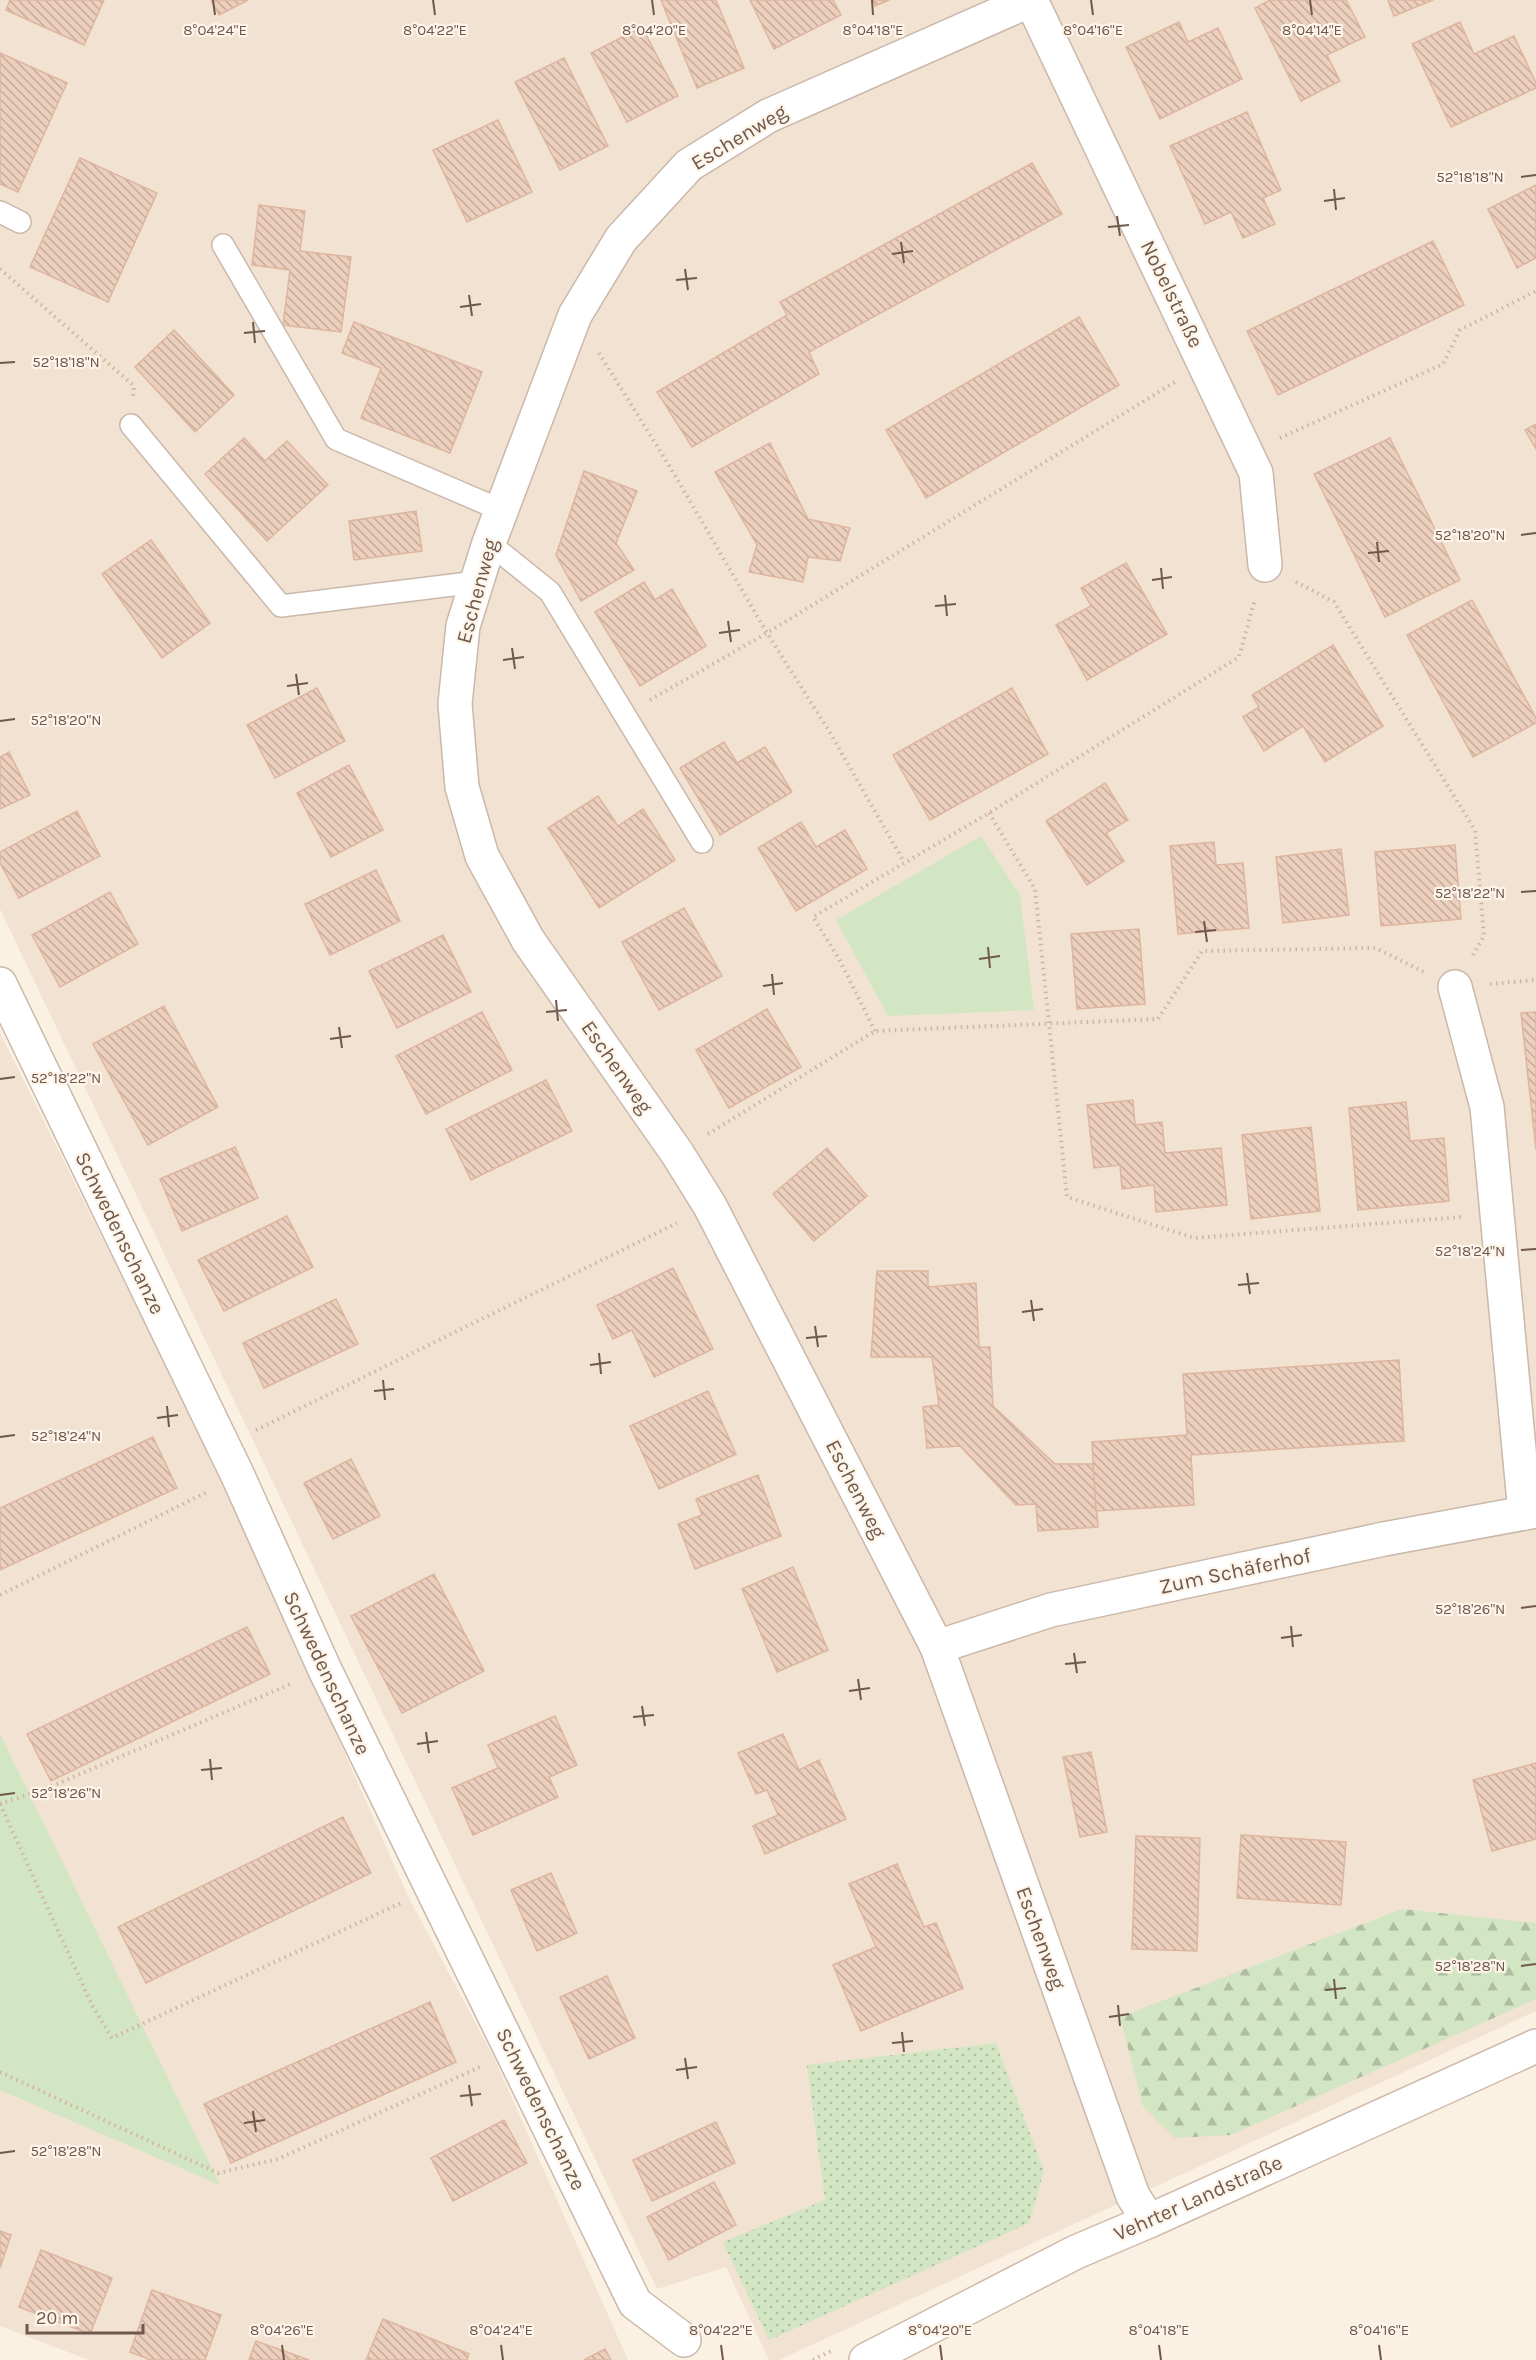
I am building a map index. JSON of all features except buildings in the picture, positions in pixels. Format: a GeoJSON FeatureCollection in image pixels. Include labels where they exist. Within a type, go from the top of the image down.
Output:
{"type":"FeatureCollection","features":[{"type":"Feature","properties":{"kind":"street","name":"Eschenweg"},"geometry":{"type":"LineString","coordinates":[[1031,0],[768,116],[689,165],[621,239],[575,315],[489,543],[463,626],[455,704],[462,787],[482,856],[528,940],[677,1153],[710,1206],[937,1647],[1133,2196],[1149,2221]]}},
{"type":"Feature","properties":{"kind":"street","name":"Nobelstraße"},"geometry":{"type":"LineString","coordinates":[[1031,0],[1256,473],[1265,565]]}},
{"type":"Feature","properties":{"kind":"street","name":"Schwedenschanze"},"geometry":{"type":"LineString","coordinates":[[0,984],[238,1476],[325,1670],[635,2302],[684,2340]]}},
{"type":"Feature","properties":{"kind":"street"},"geometry":{"type":"LineString","coordinates":[[1455,987],[1487,1107],[1531,1512]]}},
{"type":"Feature","properties":{"kind":"street","name":"Zum Schäferhof"},"geometry":{"type":"LineString","coordinates":[[937,1647],[1051,1611],[1384,1539],[1531,1512]]}},
{"type":"Feature","properties":{"kind":"street","name":"Vehrter Landstraße"},"geometry":{"type":"LineString","coordinates":[[866,2360],[1076,2252],[1536,2046]]}},
{"type":"Feature","properties":{"kind":"lane"},"geometry":{"type":"LineString","coordinates":[[0,212],[20,222]]}},
{"type":"Feature","properties":{"kind":"lane"},"geometry":{"type":"LineString","coordinates":[[223,244],[336,439],[501,510]]}},
{"type":"Feature","properties":{"kind":"lane"},"geometry":{"type":"LineString","coordinates":[[130,425],[281,606],[477,582]]}},
{"type":"Feature","properties":{"kind":"lane"},"geometry":{"type":"LineString","coordinates":[[489,543],[550,592],[702,842]]}},
{"type":"Feature","properties":{"kind":"path"},"geometry":{"type":"LineString","coordinates":[[0,269],[134,386],[130,425]]}},
{"type":"Feature","properties":{"kind":"path"},"geometry":{"type":"LineString","coordinates":[[1246,453],[1443,364],[1460,330],[1536,291]]}},
{"type":"Feature","properties":{"kind":"path"},"geometry":{"type":"LineString","coordinates":[[575,315],[670,467],[767,633],[829,731],[904,862]]}},
{"type":"Feature","properties":{"kind":"path"},"geometry":{"type":"LineString","coordinates":[[626,714],[767,633],[1205,364]]}},
{"type":"Feature","properties":{"kind":"path"},"geometry":{"type":"LineString","coordinates":[[875,1031],[839,959],[813,917],[989,813],[1239,657],[1265,565],[1334,602],[1475,830],[1484,936],[1455,987]]}},
{"type":"Feature","properties":{"kind":"path"},"geometry":{"type":"LineString","coordinates":[[989,813],[1035,889],[1067,1197],[1194,1239],[1497,1214]]}},
{"type":"Feature","properties":{"kind":"path"},"geometry":{"type":"LineString","coordinates":[[677,1153],[875,1031],[1158,1019],[1202,951],[1376,948],[1455,987],[1536,980]]}},
{"type":"Feature","properties":{"kind":"path"},"geometry":{"type":"LineString","coordinates":[[222,1447],[710,1206]]}},
{"type":"Feature","properties":{"kind":"path"},"geometry":{"type":"LineString","coordinates":[[0,1595],[238,1476]]}},
{"type":"Feature","properties":{"kind":"path"},"geometry":{"type":"LineString","coordinates":[[325,1670],[45,1789],[0,1804],[92,2004],[112,2038],[431,1889]]}},
{"type":"Feature","properties":{"kind":"path"},"geometry":{"type":"LineString","coordinates":[[0,2072],[218,2173],[278,2159],[514,2052]]}},
{"type":"Feature","properties":{"kind":"shaded area"},"geometry":{"type":"Polygon","coordinates":[[[0,0],[1536,0],[1536,2011],[779,2360],[769,2360],[726,2267],[657,2289],[0,909],[0,0]]]}},
{"type":"Feature","properties":{"kind":"shaded area"},"geometry":{"type":"Polygon","coordinates":[[[0,1033],[233,1501],[408,1896],[494,2058],[628,2360],[89,2360],[0,2326],[0,1033]]]}},
{"type":"Feature","properties":{"kind":"green space"},"geometry":{"type":"Polygon","coordinates":[[[981,836],[1020,895],[1034,1010],[888,1016],[836,920],[981,836]]]}},
{"type":"Feature","properties":{"kind":"green space"},"geometry":{"type":"Polygon","coordinates":[[[0,1734],[220,2185],[0,2090],[0,1734]]]}},
{"type":"Feature","properties":{"kind":"green space"},"geometry":{"type":"Polygon","coordinates":[[[1402,1909],[1536,1923],[1536,1999],[1231,2135],[1175,2138],[1143,2106],[1120,2017],[1402,1909]]]}},
{"type":"Feature","properties":{"kind":"green space"},"geometry":{"type":"Polygon","coordinates":[[[996,2043],[1044,2171],[1029,2223],[769,2340],[723,2242],[825,2200],[807,2065],[996,2043]]]}}]}
